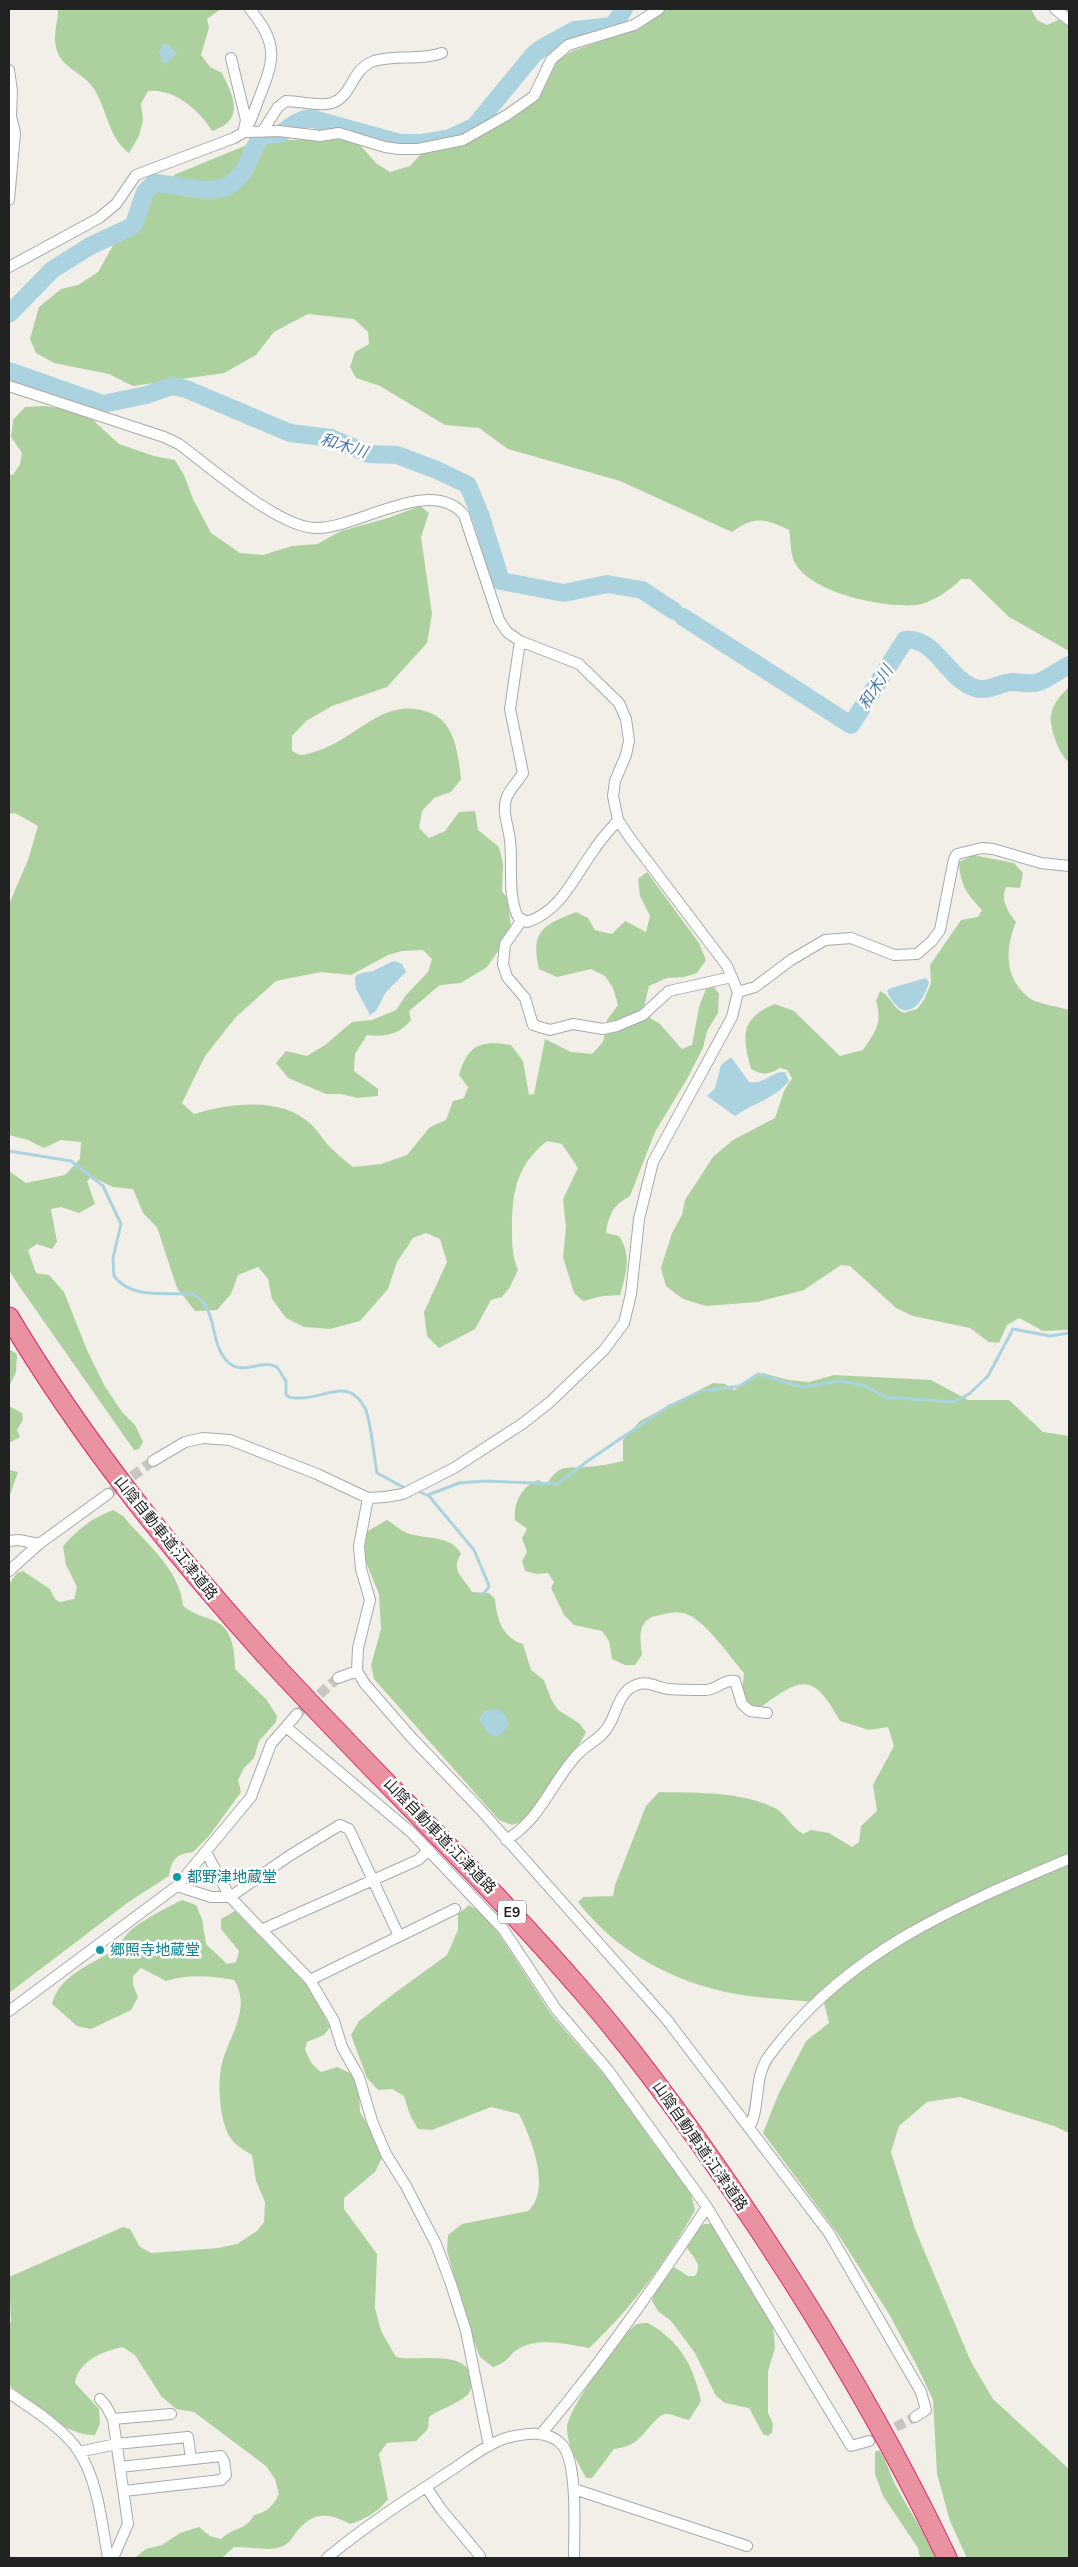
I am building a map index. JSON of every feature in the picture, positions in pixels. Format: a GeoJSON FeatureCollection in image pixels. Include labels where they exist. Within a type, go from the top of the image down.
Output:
{"type":"FeatureCollection","features":[{"type":"Feature","properties":{"kind":"highway","name":"山陰自動車道;江津道路"},"geometry":{"type":"LineString","coordinates":[[9,1317],[40,1369],[92,1445],[198,1579],[273,1663],[498,1897],[584,1994],[659,2086],[734,2192],[854,2380],[922,2506],[947,2558]]}},
{"type":"Feature","properties":{"kind":"street"},"geometry":{"type":"LineString","coordinates":[[244,132],[271,69],[273,55],[266,32],[250,9]]}},
{"type":"Feature","properties":{"kind":"street"},"geometry":{"type":"LineString","coordinates":[[9,267],[99,218],[116,204],[136,175],[234,138],[244,132],[279,131],[320,136],[339,133],[399,149],[436,147],[463,140],[507,115],[534,96],[551,60],[568,45],[634,24],[659,9]]}},
{"type":"Feature","properties":{"kind":"street"},"geometry":{"type":"LineString","coordinates":[[1055,9],[1069,20]]}},
{"type":"Feature","properties":{"kind":"street"},"geometry":{"type":"LineString","coordinates":[[262,132],[278,107],[286,101],[313,104],[330,103],[339,99],[347,90],[358,71],[366,65],[376,61],[425,58],[442,53]]}},
{"type":"Feature","properties":{"kind":"street"},"geometry":{"type":"LineString","coordinates":[[231,58],[246,120],[244,132]]}},
{"type":"Feature","properties":{"kind":"street"},"geometry":{"type":"LineString","coordinates":[[9,70],[15,147],[12,201]]}},
{"type":"Feature","properties":{"kind":"street"},"geometry":{"type":"LineString","coordinates":[[9,386],[164,437],[179,444],[284,520],[308,528],[328,527],[418,500],[440,499],[449,502],[464,515],[499,620],[507,632],[520,641],[578,664],[619,703],[626,719],[629,740],[626,755],[613,790],[618,820],[732,976],[738,992],[732,1017],[653,1162],[639,1219],[629,1308],[624,1323],[612,1340],[550,1402],[499,1440],[454,1468],[402,1494],[368,1498],[338,1483],[230,1440],[203,1438],[185,1442],[153,1461]]}},
{"type":"Feature","properties":{"kind":"street"},"geometry":{"type":"LineString","coordinates":[[520,641],[510,710],[523,773],[507,796],[505,811],[510,838],[513,902],[522,920]]}},
{"type":"Feature","properties":{"kind":"street"},"geometry":{"type":"LineString","coordinates":[[522,920],[532,920],[552,908],[566,892],[595,847],[618,820]]}},
{"type":"Feature","properties":{"kind":"street"},"geometry":{"type":"LineString","coordinates":[[738,992],[755,987],[791,960],[825,940],[851,938],[894,955],[917,954],[932,941],[940,930],[954,859],[957,854],[982,848],[1042,863],[1069,866]]}},
{"type":"Feature","properties":{"kind":"street"},"geometry":{"type":"LineString","coordinates":[[522,920],[505,944],[503,964],[507,977],[525,998],[533,1025],[544,1030],[556,1030],[574,1024],[603,1029],[617,1026],[643,1014],[669,991],[732,976]]}},
{"type":"Feature","properties":{"kind":"street"},"geometry":{"type":"LineString","coordinates":[[9,1571],[39,1544],[108,1494]]}},
{"type":"Feature","properties":{"kind":"street"},"geometry":{"type":"LineString","coordinates":[[368,1498],[359,1546],[361,1569],[370,1600],[358,1648],[358,1671],[365,1684],[668,2020],[829,2233],[921,2392],[926,2410],[916,2416]]}},
{"type":"Feature","properties":{"kind":"street"},"geometry":{"type":"LineString","coordinates":[[9,1541],[19,1540],[39,1544]]}},
{"type":"Feature","properties":{"kind":"street"},"geometry":{"type":"LineString","coordinates":[[338,1678],[358,1671]]}},
{"type":"Feature","properties":{"kind":"street"},"geometry":{"type":"LineString","coordinates":[[506,1840],[532,1819],[559,1775],[581,1750],[600,1736],[609,1726],[620,1700],[634,1685],[643,1684],[667,1689],[711,1691],[728,1681],[735,1681],[742,1704],[750,1710],[767,1713]]}},
{"type":"Feature","properties":{"kind":"street"},"geometry":{"type":"LineString","coordinates":[[9,2011],[177,1886],[251,1797],[267,1752],[297,1714]]}},
{"type":"Feature","properties":{"kind":"street"},"geometry":{"type":"LineString","coordinates":[[286,1727],[429,1850],[503,1929],[556,2010],[608,2070],[707,2207],[851,2446],[869,2441]]}},
{"type":"Feature","properties":{"kind":"street"},"geometry":{"type":"LineString","coordinates":[[177,1886],[210,1897],[230,1897],[289,1856],[340,1825],[349,1829],[399,1936]]}},
{"type":"Feature","properties":{"kind":"street"},"geometry":{"type":"LineString","coordinates":[[261,1930],[418,1860],[429,1850]]}},
{"type":"Feature","properties":{"kind":"street"},"geometry":{"type":"LineString","coordinates":[[206,1852],[230,1897],[310,1980],[334,2021],[342,2047],[359,2077],[372,2121],[386,2154],[406,2186],[439,2252],[466,2331],[489,2446]]}},
{"type":"Feature","properties":{"kind":"street"},"geometry":{"type":"LineString","coordinates":[[749,2128],[756,2116],[756,2094],[767,2058],[829,1989],[883,1947],[922,1926],[1069,1859]]}},
{"type":"Feature","properties":{"kind":"street"},"geometry":{"type":"LineString","coordinates":[[310,1980],[456,1909]]}},
{"type":"Feature","properties":{"kind":"street"},"geometry":{"type":"LineString","coordinates":[[540,2434],[592,2371],[646,2299],[707,2207]]}},
{"type":"Feature","properties":{"kind":"street"},"geometry":{"type":"LineString","coordinates":[[9,2393],[68,2439],[79,2452],[92,2483],[108,2558]]}},
{"type":"Feature","properties":{"kind":"street"},"geometry":{"type":"LineString","coordinates":[[100,2399],[113,2419],[128,2524],[113,2558]]}},
{"type":"Feature","properties":{"kind":"street"},"geometry":{"type":"LineString","coordinates":[[113,2419],[171,2414]]}},
{"type":"Feature","properties":{"kind":"street"},"geometry":{"type":"LineString","coordinates":[[327,2558],[358,2532],[489,2446],[522,2434],[540,2434],[552,2438],[563,2446],[568,2455],[574,2489],[574,2558]]}},
{"type":"Feature","properties":{"kind":"street"},"geometry":{"type":"LineString","coordinates":[[79,2452],[116,2444],[188,2436],[191,2460]]}},
{"type":"Feature","properties":{"kind":"street"},"geometry":{"type":"LineString","coordinates":[[120,2467],[221,2456],[224,2461],[226,2475],[221,2480],[124,2491]]}},
{"type":"Feature","properties":{"kind":"street"},"geometry":{"type":"LineString","coordinates":[[426,2487],[446,2515],[480,2556]]}},
{"type":"Feature","properties":{"kind":"street"},"geometry":{"type":"LineString","coordinates":[[574,2489],[748,2546]]}},
{"type":"Feature","properties":{"kind":"green space"},"geometry":{"type":"Polygon","coordinates":[[[58,9],[221,9],[207,19],[209,28],[201,55],[210,67],[222,73],[230,90],[234,106],[233,114],[229,121],[212,131],[200,115],[185,102],[167,93],[148,91],[141,104],[143,120],[139,136],[129,153],[116,139],[92,86],[63,61],[57,51],[55,35],[58,9]]]}},
{"type":"Feature","properties":{"kind":"green space"},"geometry":{"type":"Polygon","coordinates":[[[666,9],[1031,9],[1037,20],[1047,25],[1058,20],[1069,24],[1069,651],[1009,617],[970,579],[961,579],[928,602],[916,605],[885,604],[848,596],[830,590],[802,572],[793,558],[789,530],[781,526],[760,520],[747,523],[732,532],[620,481],[508,449],[479,428],[445,425],[380,386],[356,378],[350,367],[355,352],[369,344],[368,332],[354,319],[308,314],[274,332],[256,355],[224,373],[133,386],[109,374],[54,363],[36,353],[30,339],[39,307],[61,289],[78,285],[98,272],[115,242],[151,193],[176,174],[247,145],[285,140],[341,138],[358,143],[376,163],[390,172],[410,166],[422,153],[464,145],[501,125],[541,94],[557,61],[572,51],[640,28],[666,9]]]}},
{"type":"Feature","properties":{"kind":"green space"},"geometry":{"type":"Polygon","coordinates":[[[45,406],[69,410],[93,420],[119,444],[154,456],[175,460],[211,533],[240,553],[263,555],[292,546],[317,544],[341,531],[388,518],[420,506],[429,513],[421,537],[432,614],[427,643],[387,687],[332,706],[306,721],[292,736],[292,751],[302,755],[331,746],[370,721],[383,714],[397,710],[412,709],[437,716],[450,730],[454,739],[461,779],[451,792],[434,798],[422,811],[419,828],[429,838],[445,831],[459,812],[475,811],[478,830],[499,847],[503,864],[502,891],[507,898],[511,925],[499,950],[487,967],[461,983],[440,985],[409,1011],[411,1020],[397,1032],[380,1036],[367,1035],[355,1054],[354,1071],[378,1089],[378,1096],[358,1098],[341,1094],[326,1094],[288,1078],[276,1063],[286,1051],[307,1056],[325,1045],[352,1022],[372,1020],[396,1010],[406,995],[428,972],[432,959],[423,950],[402,951],[388,955],[351,975],[321,972],[276,981],[235,1018],[205,1056],[182,1103],[194,1114],[223,1107],[255,1104],[286,1110],[300,1116],[312,1125],[327,1144],[353,1167],[381,1164],[407,1155],[430,1127],[446,1120],[453,1101],[464,1098],[468,1087],[459,1075],[463,1065],[471,1051],[483,1044],[511,1045],[523,1061],[529,1095],[534,1094],[545,1039],[571,1052],[592,1054],[603,1042],[607,1020],[618,1005],[613,988],[605,976],[591,969],[557,977],[539,969],[536,946],[538,938],[547,926],[576,912],[588,918],[595,930],[612,934],[625,921],[646,932],[650,916],[640,896],[638,879],[647,872],[699,943],[706,960],[697,973],[684,977],[667,978],[649,986],[644,1007],[650,1018],[659,1023],[682,1049],[692,1045],[699,1007],[706,989],[714,987],[719,994],[718,1013],[707,1031],[703,1048],[687,1079],[655,1132],[630,1196],[616,1207],[609,1220],[606,1233],[619,1236],[627,1257],[626,1272],[620,1295],[603,1296],[583,1301],[574,1293],[563,1257],[566,1227],[563,1199],[578,1168],[562,1144],[547,1141],[529,1160],[518,1180],[513,1202],[512,1244],[518,1270],[510,1287],[502,1297],[491,1300],[475,1329],[439,1348],[427,1336],[424,1312],[447,1262],[440,1239],[426,1233],[413,1238],[397,1262],[388,1289],[360,1321],[330,1329],[304,1327],[286,1318],[272,1299],[268,1279],[258,1267],[238,1275],[231,1294],[217,1310],[195,1311],[177,1288],[157,1227],[143,1213],[133,1189],[113,1187],[92,1177],[87,1181],[95,1204],[79,1213],[61,1207],[51,1209],[57,1242],[52,1249],[37,1244],[28,1250],[36,1273],[49,1275],[64,1292],[87,1350],[104,1385],[122,1412],[135,1425],[143,1442],[139,1449],[134,1450],[19,1286],[9,1270],[9,1171],[26,1183],[65,1175],[80,1159],[81,1142],[61,1140],[44,1148],[28,1140],[9,1135],[9,904],[28,860],[38,826],[15,813],[9,814],[9,475],[13,475],[20,464],[22,453],[11,437],[13,420],[25,407],[45,406]]]}},
{"type":"Feature","properties":{"kind":"green space"},"geometry":{"type":"Polygon","coordinates":[[[1069,687],[1069,762],[1059,748],[1053,734],[1051,721],[1055,704],[1069,687]]]}},
{"type":"Feature","properties":{"kind":"green space"},"geometry":{"type":"Polygon","coordinates":[[[973,855],[1014,863],[1023,873],[1020,888],[1006,887],[1004,892],[1006,906],[1016,922],[1012,932],[1009,952],[1009,962],[1014,981],[1031,999],[1069,1010],[1069,1330],[1043,1331],[1019,1318],[1007,1325],[999,1343],[989,1342],[970,1328],[913,1316],[896,1308],[850,1266],[841,1265],[804,1290],[757,1302],[706,1306],[683,1299],[666,1286],[661,1268],[672,1233],[682,1215],[685,1200],[713,1157],[733,1140],[775,1118],[784,1091],[792,1078],[787,1070],[780,1068],[766,1073],[751,1069],[745,1038],[746,1029],[750,1022],[755,1015],[775,1004],[794,1011],[840,1056],[863,1050],[877,1027],[879,1015],[876,1001],[880,991],[887,996],[897,1009],[904,1013],[917,1009],[924,1000],[931,983],[930,965],[961,920],[978,917],[982,910],[965,889],[961,877],[959,862],[973,855]]]}},
{"type":"Feature","properties":{"kind":"green space"},"geometry":{"type":"Polygon","coordinates":[[[9,1349],[17,1354],[16,1372],[9,1387],[9,1349]]]}},
{"type":"Feature","properties":{"kind":"green space"},"geometry":{"type":"Polygon","coordinates":[[[762,1373],[789,1380],[809,1382],[834,1375],[931,1380],[968,1400],[1009,1400],[1043,1432],[1069,1436],[1069,2133],[1054,2126],[960,2097],[927,2102],[899,2126],[891,2152],[915,2229],[971,2362],[993,2399],[1069,2469],[1069,2558],[967,2558],[950,2521],[937,2474],[933,2400],[916,2364],[889,2314],[838,2234],[763,2133],[778,2095],[806,2041],[829,2023],[824,2003],[734,1994],[680,1978],[642,1959],[624,1947],[607,1933],[578,1902],[583,1897],[613,1896],[615,1885],[646,1806],[659,1792],[718,1794],[747,1798],[779,1810],[803,1834],[811,1830],[829,1833],[852,1847],[859,1842],[861,1826],[877,1811],[873,1785],[894,1746],[888,1727],[869,1730],[840,1721],[823,1694],[815,1687],[806,1684],[787,1689],[761,1707],[745,1702],[742,1693],[744,1673],[707,1629],[691,1616],[683,1613],[663,1614],[650,1618],[641,1631],[642,1655],[635,1665],[625,1665],[612,1659],[609,1641],[602,1631],[574,1625],[564,1615],[551,1588],[554,1582],[548,1573],[537,1574],[525,1571],[522,1561],[527,1552],[522,1538],[527,1529],[515,1520],[515,1514],[517,1501],[527,1486],[538,1480],[547,1484],[560,1469],[596,1466],[623,1461],[623,1440],[640,1421],[713,1383],[725,1384],[734,1390],[762,1373]]]}},
{"type":"Feature","properties":{"kind":"green space"},"geometry":{"type":"Polygon","coordinates":[[[9,1406],[22,1413],[23,1420],[17,1430],[20,1437],[9,1443],[9,1406]]]}},
{"type":"Feature","properties":{"kind":"green space"},"geometry":{"type":"Polygon","coordinates":[[[9,1466],[10,1470],[18,1472],[9,1498],[9,1466]]]}},
{"type":"Feature","properties":{"kind":"green space"},"geometry":{"type":"Polygon","coordinates":[[[113,1510],[123,1516],[160,1557],[175,1580],[183,1606],[194,1613],[215,1621],[226,1629],[232,1642],[235,1669],[266,1699],[277,1716],[276,1722],[259,1741],[254,1758],[244,1768],[238,1780],[241,1792],[209,1836],[193,1852],[183,1854],[173,1861],[169,1876],[130,1901],[9,1993],[9,1584],[17,1573],[23,1571],[50,1589],[55,1599],[60,1602],[74,1599],[77,1587],[66,1565],[63,1546],[86,1525],[113,1510]]]}},
{"type":"Feature","properties":{"kind":"green space"},"geometry":{"type":"Polygon","coordinates":[[[387,1520],[407,1533],[444,1540],[457,1548],[461,1554],[457,1569],[472,1592],[489,1593],[495,1599],[499,1620],[505,1632],[523,1644],[531,1670],[544,1680],[551,1699],[558,1710],[579,1723],[586,1732],[546,1793],[520,1822],[512,1825],[499,1820],[374,1679],[371,1665],[381,1629],[379,1594],[365,1560],[364,1539],[368,1531],[387,1520]]]}},
{"type":"Feature","properties":{"kind":"green space"},"geometry":{"type":"Polygon","coordinates":[[[182,1900],[196,1905],[202,1919],[206,1944],[227,1964],[236,1962],[239,1951],[221,1929],[221,1919],[235,1911],[308,1986],[330,2027],[324,2035],[307,2042],[305,2050],[312,2064],[321,2072],[337,2067],[350,2073],[359,2087],[360,2112],[375,2136],[382,2158],[375,2172],[344,2198],[344,2209],[377,2254],[375,2308],[381,2331],[396,2357],[440,2358],[461,2363],[468,2369],[471,2386],[468,2394],[463,2399],[429,2417],[428,2429],[416,2441],[387,2443],[379,2454],[388,2499],[380,2508],[366,2517],[350,2524],[329,2516],[316,2517],[304,2524],[289,2542],[274,2549],[234,2547],[222,2558],[135,2558],[146,2549],[162,2545],[180,2533],[199,2527],[210,2536],[221,2539],[242,2527],[254,2515],[263,2512],[272,2505],[279,2494],[275,2479],[266,2466],[194,2412],[176,2409],[161,2396],[135,2355],[123,2347],[107,2351],[93,2358],[86,2363],[77,2375],[75,2383],[99,2409],[100,2424],[95,2435],[71,2430],[49,2417],[9,2385],[9,2325],[11,2322],[9,2277],[123,2227],[130,2229],[140,2247],[151,2253],[218,2248],[237,2244],[257,2231],[264,2222],[265,2202],[256,2181],[252,2155],[237,2145],[228,2134],[220,2104],[220,2071],[240,2011],[239,1990],[234,1980],[200,1976],[166,1981],[141,1968],[133,1976],[133,1985],[138,1997],[131,2010],[91,2029],[77,2026],[52,2004],[61,1986],[68,1979],[84,1967],[111,1952],[138,1925],[156,1913],[182,1900]]]}},
{"type":"Feature","properties":{"kind":"green space"},"geometry":{"type":"Polygon","coordinates":[[[469,1905],[479,1911],[498,1933],[551,2014],[618,2091],[653,2143],[690,2190],[695,2210],[673,2247],[648,2283],[605,2333],[589,2348],[546,2342],[537,2343],[520,2348],[503,2363],[493,2367],[480,2357],[469,2329],[447,2251],[448,2235],[462,2224],[528,2211],[535,2202],[539,2177],[537,2163],[524,2124],[519,2114],[491,2107],[432,2130],[418,2129],[410,2115],[404,2096],[392,2089],[378,2090],[367,2078],[351,2035],[359,2021],[447,1955],[458,1930],[458,1914],[469,1905]]]}},
{"type":"Feature","properties":{"kind":"green space"},"geometry":{"type":"Polygon","coordinates":[[[704,2224],[712,2224],[773,2326],[775,2348],[768,2371],[768,2413],[773,2424],[772,2433],[768,2436],[763,2434],[749,2408],[725,2403],[716,2396],[695,2353],[671,2321],[658,2311],[652,2301],[654,2293],[674,2267],[688,2276],[695,2276],[698,2265],[687,2248],[693,2234],[704,2224]]]}},
{"type":"Feature","properties":{"kind":"green space"},"geometry":{"type":"Polygon","coordinates":[[[648,2323],[669,2338],[684,2356],[694,2376],[701,2401],[689,2420],[668,2414],[659,2417],[634,2443],[626,2447],[614,2449],[592,2478],[586,2478],[569,2442],[567,2428],[569,2419],[596,2373],[619,2342],[637,2324],[648,2323]]]}},
{"type":"Feature","properties":{"kind":"green space"},"geometry":{"type":"Polygon","coordinates":[[[879,2450],[935,2558],[920,2558],[918,2548],[883,2496],[875,2474],[875,2452],[879,2450]]]}},
{"type":"Feature","properties":{"kind":"water"},"geometry":{"type":"Polygon","coordinates":[[[163,44],[170,46],[177,54],[164,65],[159,52],[163,44]]]}},
{"type":"Feature","properties":{"kind":"water"},"geometry":{"type":"Polygon","coordinates":[[[395,961],[402,964],[406,972],[386,992],[376,1011],[370,1015],[356,989],[355,977],[395,961]]]}},
{"type":"Feature","properties":{"kind":"water"},"geometry":{"type":"Polygon","coordinates":[[[926,978],[929,982],[925,994],[912,1009],[906,1011],[901,1009],[889,996],[887,990],[891,988],[926,978]]]}},
{"type":"Feature","properties":{"kind":"water"},"geometry":{"type":"Polygon","coordinates":[[[731,1057],[749,1082],[759,1082],[780,1072],[785,1072],[789,1081],[770,1097],[735,1116],[707,1096],[715,1088],[721,1065],[731,1057]]]}},
{"type":"Feature","properties":{"kind":"water"},"geometry":{"type":"Polygon","coordinates":[[[497,1709],[506,1715],[508,1725],[503,1733],[496,1737],[489,1734],[479,1719],[485,1711],[497,1709]]]}},
{"type":"Feature","properties":{"kind":"waterway"},"geometry":{"type":"LineString","coordinates":[[9,314],[52,270],[90,246],[131,227],[134,224],[145,192],[154,183],[201,190],[213,190],[224,187],[234,182],[242,173],[263,135],[280,134],[305,119],[313,119],[400,143],[421,143],[450,138],[474,127],[534,54],[542,48],[575,30],[613,26],[624,9]]}},
{"type":"Feature","properties":{"kind":"waterway","name":"和木川"},"geometry":{"type":"LineString","coordinates":[[9,371],[103,404],[146,395],[172,386],[186,389],[290,433],[331,438],[369,454],[397,455],[437,470],[468,485],[481,517],[501,581],[564,593],[607,584],[642,590],[674,611]]}},
{"type":"Feature","properties":{"kind":"waterway","name":"和木川"},"geometry":{"type":"LineString","coordinates":[[683,617],[851,725],[905,640],[925,645],[956,676],[965,683],[980,689],[1012,682],[1036,683],[1069,665]]}},
{"type":"Feature","properties":{"kind":"waterway"},"geometry":{"type":"LineString","coordinates":[[9,1151],[71,1161],[103,1186],[121,1224],[113,1258],[114,1276],[121,1284],[140,1292],[192,1294],[200,1299],[210,1315],[221,1352],[232,1365],[244,1368],[264,1365],[277,1367],[286,1381],[286,1395],[291,1398],[307,1398],[335,1391],[351,1393],[358,1398],[367,1414],[377,1473],[403,1487]]}},
{"type":"Feature","properties":{"kind":"waterway"},"geometry":{"type":"LineString","coordinates":[[428,1495],[459,1483],[486,1481],[557,1484],[669,1406],[702,1391],[740,1386],[758,1374],[802,1387],[842,1381],[865,1386],[886,1397],[954,1402],[969,1394],[988,1376],[1013,1329],[1050,1336],[1069,1333]]}},
{"type":"Feature","properties":{"kind":"waterway"},"geometry":{"type":"LineString","coordinates":[[420,1492],[429,1496],[474,1550],[489,1587],[482,1595]]}},
{"type":"Feature","properties":{"kind":"tunnel"},"geometry":{"type":"LineString","coordinates":[[108,1494],[153,1461]]}},
{"type":"Feature","properties":{"kind":"tunnel"},"geometry":{"type":"LineString","coordinates":[[297,1714],[338,1678]]}},
{"type":"Feature","properties":{"kind":"tunnel"},"geometry":{"type":"LineString","coordinates":[[869,2441],[915,2417]]}},
{"type":"Feature","properties":{"kind":"place","name":"都野津地蔵堂"},"geometry":{"type":"Point","coordinates":[177,1877]}},
{"type":"Feature","properties":{"kind":"place","name":"郷照寺地蔵堂"},"geometry":{"type":"Point","coordinates":[100,1950]}}]}
